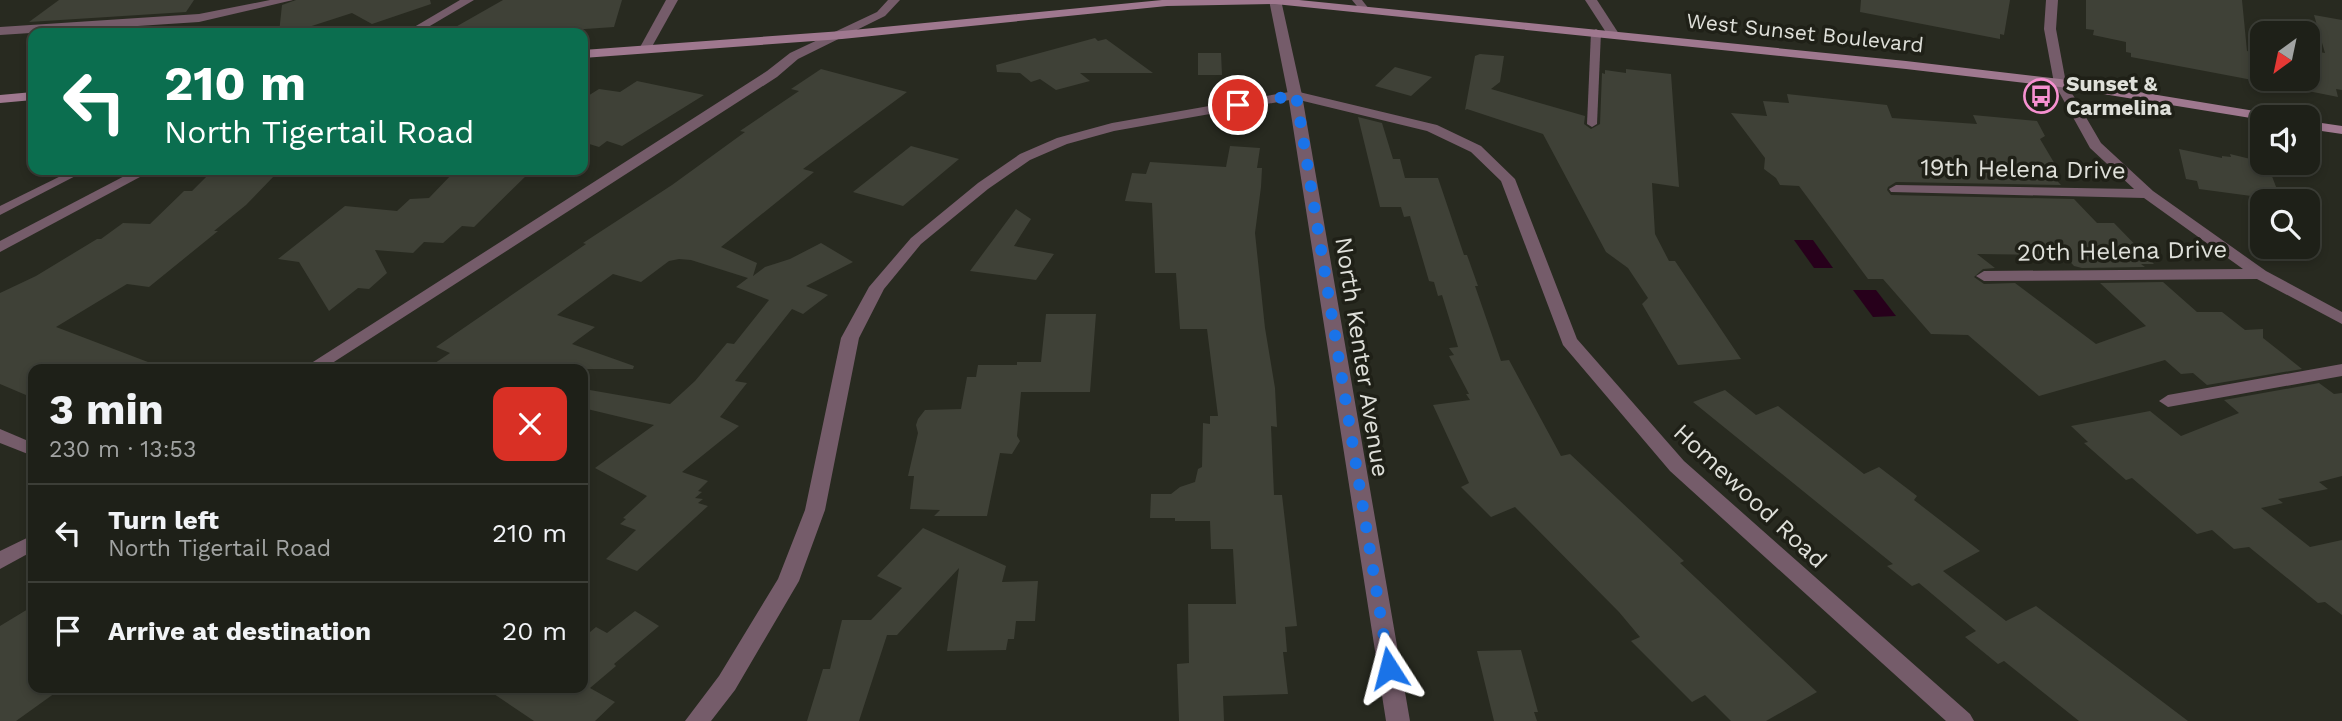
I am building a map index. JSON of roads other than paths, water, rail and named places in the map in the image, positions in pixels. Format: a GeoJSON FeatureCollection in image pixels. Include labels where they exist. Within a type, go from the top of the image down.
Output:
{"type":"FeatureCollection","features":[{"type":"Feature","properties":{"kind":"main road","name":"West Sunset Boulevard"},"geometry":{"type":"LineString","coordinates":[[588,54],[842,35],[1167,3],[1275,0],[1360,4],[2060,83],[2250,114]]}},
{"type":"Feature","properties":{"kind":"main road"},"geometry":{"type":"LineString","coordinates":[[0,99],[28,96]]}},
{"type":"Feature","properties":{"kind":"main road"},"geometry":{"type":"LineString","coordinates":[[2320,127],[2342,130]]}},
{"type":"Feature","properties":{"kind":"street"},"geometry":{"type":"LineString","coordinates":[[46,28],[199,18],[287,0]]}},
{"type":"Feature","properties":{"kind":"street"},"geometry":{"type":"LineString","coordinates":[[419,28],[468,0]]}},
{"type":"Feature","properties":{"kind":"street"},"geometry":{"type":"LineString","coordinates":[[645,49],[672,0]]}},
{"type":"Feature","properties":{"kind":"street"},"geometry":{"type":"LineString","coordinates":[[319,364],[772,74],[794,56],[881,14],[894,0]]}},
{"type":"Feature","properties":{"kind":"street","name":"North Kenter Avenue"},"geometry":{"type":"LineString","coordinates":[[1275,0],[1296,95],[1398,721]]}},
{"type":"Feature","properties":{"kind":"street"},"geometry":{"type":"LineString","coordinates":[[1591,0],[1613,34]]}},
{"type":"Feature","properties":{"kind":"street"},"geometry":{"type":"LineString","coordinates":[[2052,0],[2050,29],[2060,83],[2095,145],[2148,194],[2260,274],[2342,319]]}},
{"type":"Feature","properties":{"kind":"street"},"geometry":{"type":"LineString","coordinates":[[0,31],[28,29]]}},
{"type":"Feature","properties":{"kind":"street"},"geometry":{"type":"LineString","coordinates":[[697,721],[727,683],[788,581],[815,510],[850,338],[877,287],[916,241],[983,186],[1025,158],[1062,141],[1112,127],[1296,95]]}},
{"type":"Feature","properties":{"kind":"street","name":"Homewood Road"},"geometry":{"type":"LineString","coordinates":[[1296,95],[1432,128],[1476,149],[1508,179],[1569,341],[1677,466],[1962,721]]}},
{"type":"Feature","properties":{"kind":"street"},"geometry":{"type":"LineString","coordinates":[[0,247],[137,175]]}},
{"type":"Feature","properties":{"kind":"street","name":"19th Helena Drive"},"geometry":{"type":"LineString","coordinates":[[1896,189],[2148,194]]}},
{"type":"Feature","properties":{"kind":"street","name":"20th Helena Drive"},"geometry":{"type":"LineString","coordinates":[[1984,276],[2260,274]]}},
{"type":"Feature","properties":{"kind":"street"},"geometry":{"type":"LineString","coordinates":[[2168,401],[2342,370]]}},
{"type":"Feature","properties":{"kind":"street"},"geometry":{"type":"LineString","coordinates":[[0,435],[28,448]]}},
{"type":"Feature","properties":{"kind":"street"},"geometry":{"type":"LineString","coordinates":[[0,561],[28,545]]}},
{"type":"Feature","properties":{"kind":"lane"},"geometry":{"type":"LineString","coordinates":[[1592,124],[1596,32]]}},
{"type":"Feature","properties":{"kind":"lane"},"geometry":{"type":"LineString","coordinates":[[0,211],[71,175]]}},
{"type":"Feature","properties":{"kind":"place","name":"Sunset & Carmelina"},"geometry":{"type":"Point","coordinates":[2041,96]}}]}
